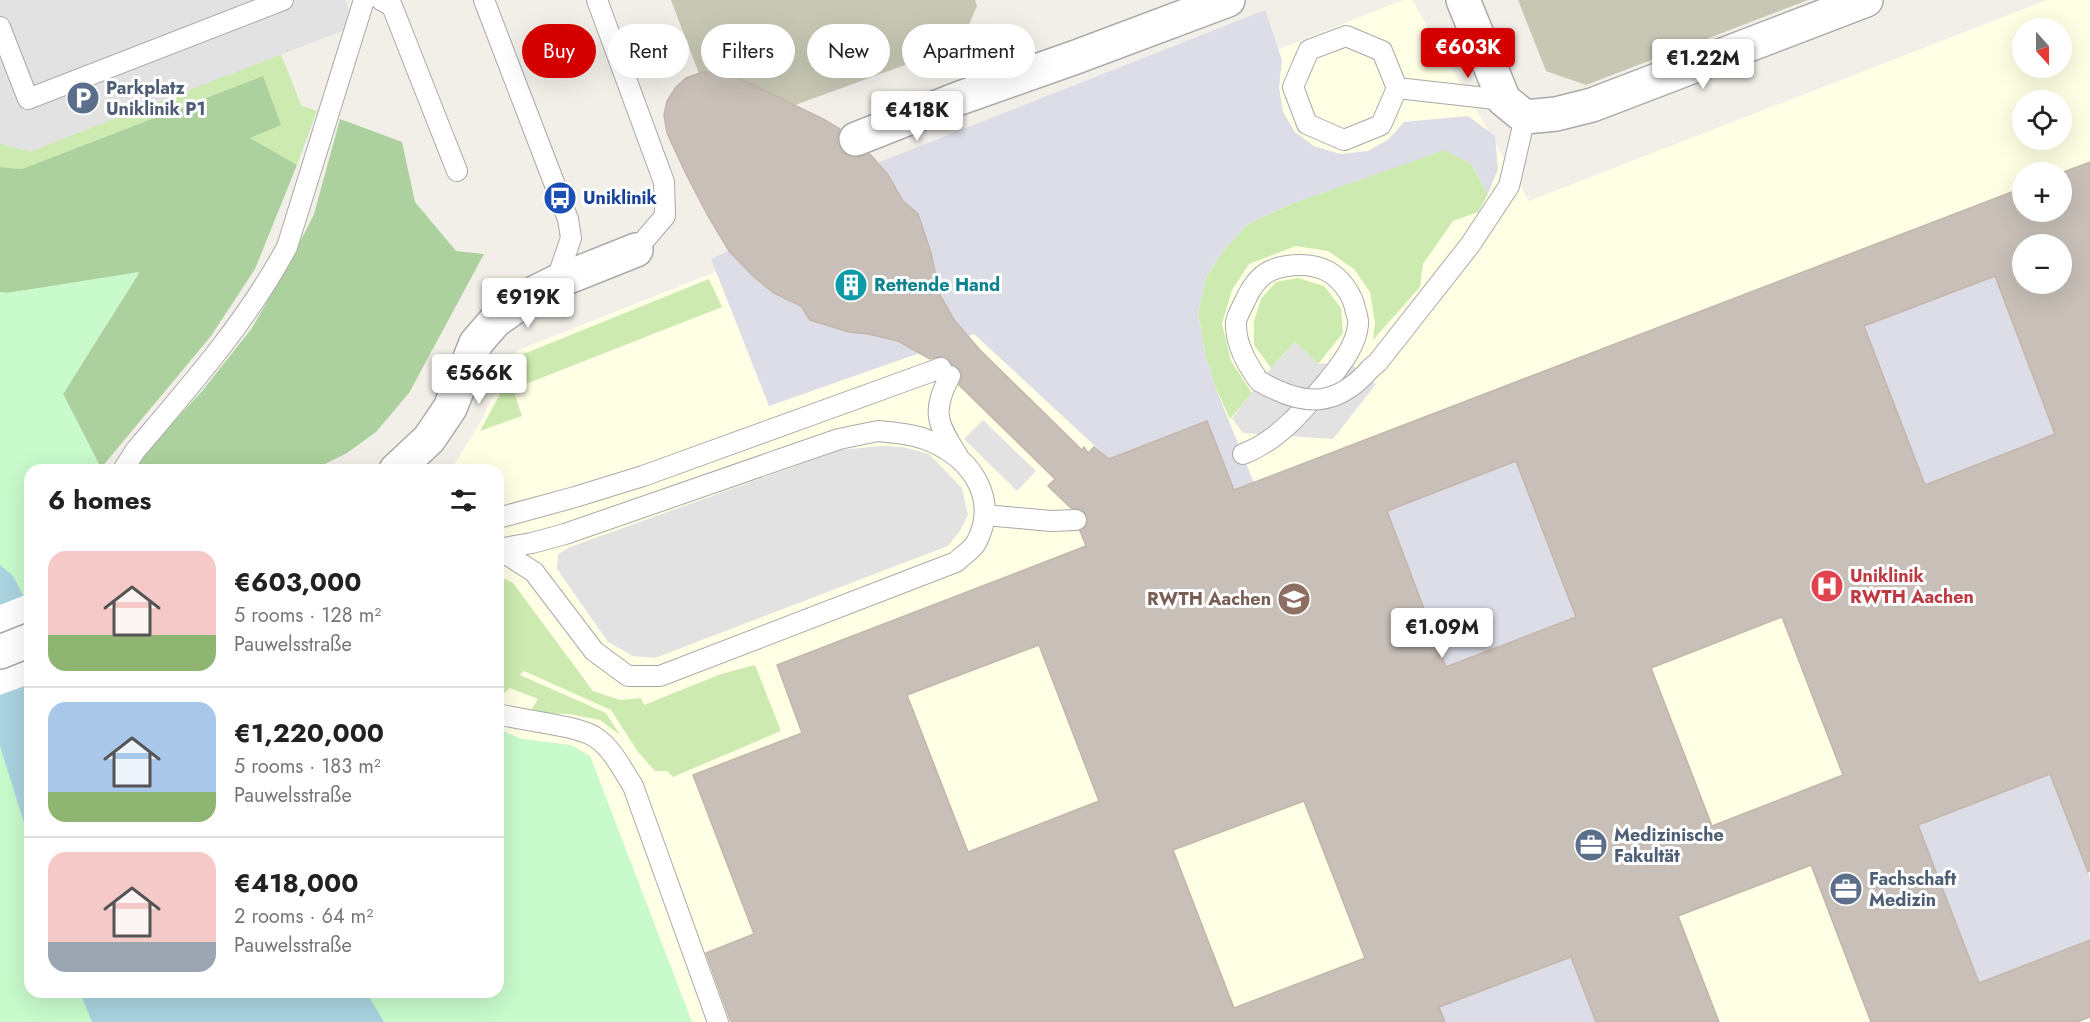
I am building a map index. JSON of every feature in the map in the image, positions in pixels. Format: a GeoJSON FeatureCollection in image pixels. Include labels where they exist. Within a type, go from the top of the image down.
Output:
{"type":"FeatureCollection","features":[{"type":"Feature","properties":{"kind":"street"},"geometry":{"type":"LineString","coordinates":[[856,139],[960,98],[1228,0]]}},
{"type":"Feature","properties":{"kind":"street"},"geometry":{"type":"LineString","coordinates":[[1463,0],[1515,108],[1556,114],[1592,105],[1866,0]]}},
{"type":"Feature","properties":{"kind":"street"},"geometry":{"type":"LineString","coordinates":[[402,464],[429,439],[450,408],[476,343],[495,321],[536,292],[636,250]]}},
{"type":"Feature","properties":{"kind":"street"},"geometry":{"type":"LineString","coordinates":[[0,652],[24,642]]}},
{"type":"Feature","properties":{"kind":"lane"},"geometry":{"type":"LineString","coordinates":[[0,27],[28,99],[283,0]]}},
{"type":"Feature","properties":{"kind":"lane"},"geometry":{"type":"LineString","coordinates":[[127,464],[135,451],[228,340],[268,281],[287,247],[364,0]]}},
{"type":"Feature","properties":{"kind":"lane"},"geometry":{"type":"LineString","coordinates":[[381,0],[392,6],[457,171]]}},
{"type":"Feature","properties":{"kind":"lane"},"geometry":{"type":"LineString","coordinates":[[484,0],[568,219],[571,238],[556,282]]}},
{"type":"Feature","properties":{"kind":"lane"},"geometry":{"type":"LineString","coordinates":[[597,0],[664,182],[665,216],[636,250]]}},
{"type":"Feature","properties":{"kind":"lane"},"geometry":{"type":"LineString","coordinates":[[1346,36],[1382,51],[1397,88],[1381,125],[1344,140],[1307,123],[1293,87],[1309,50],[1346,36]]}},
{"type":"Feature","properties":{"kind":"lane"},"geometry":{"type":"LineString","coordinates":[[1242,454],[1255,449],[1290,423],[1342,363],[1354,340],[1358,324],[1354,302],[1344,285],[1328,271],[1304,266],[1278,268],[1260,278],[1246,298],[1236,321],[1240,346],[1248,365],[1259,381],[1294,398],[1315,399],[1346,391],[1378,362],[1470,245],[1509,186],[1515,108],[1397,88]]}},
{"type":"Feature","properties":{"kind":"lane"},"geometry":{"type":"LineString","coordinates":[[504,516],[644,476],[945,372],[938,408],[940,424],[945,436],[972,471],[981,488],[985,515],[975,544],[956,562],[660,676],[628,676],[594,651],[534,572],[504,553]]}},
{"type":"Feature","properties":{"kind":"lane"},"geometry":{"type":"LineString","coordinates":[[504,548],[565,534],[839,439],[878,431],[903,433],[932,441],[960,458]]}},
{"type":"Feature","properties":{"kind":"lane"},"geometry":{"type":"LineString","coordinates":[[985,515],[1051,521],[1076,520]]}},
{"type":"Feature","properties":{"kind":"lane"},"geometry":{"type":"LineString","coordinates":[[504,716],[568,729],[594,737],[612,753],[633,786],[718,1022]]}},
{"type":"Feature","properties":{"kind":"shaded area","name":"Parkplatz Uniklinik P1"},"geometry":{"type":"Polygon","coordinates":[[[0,0],[345,0],[349,10],[345,30],[31,151],[0,143],[0,0]]]}},
{"type":"Feature","properties":{"kind":"shaded area"},"geometry":{"type":"Polygon","coordinates":[[[671,0],[975,0],[977,6],[969,24],[902,24],[902,66],[890,70],[890,24],[807,24],[807,78],[869,78],[721,132],[689,48],[689,24],[680,24],[671,0]]]}},
{"type":"Feature","properties":{"kind":"shaded area","name":"RWTH Aachen"},"geometry":{"type":"Polygon","coordinates":[[[1403,0],[1412,0],[1529,201],[2047,0],[2090,0],[2090,1022],[692,1022],[590,756],[571,745],[522,739],[504,732],[504,464],[455,464],[480,423],[516,351],[1403,0]]]}},
{"type":"Feature","properties":{"kind":"shaded area"},"geometry":{"type":"Polygon","coordinates":[[[1518,0],[1808,0],[1586,85],[1546,71],[1518,0]]]}},
{"type":"Feature","properties":{"kind":"shaded area"},"geometry":{"type":"Polygon","coordinates":[[[1265,10],[1282,60],[1279,87],[1283,112],[1295,132],[1314,146],[1340,154],[1368,151],[1389,139],[1404,122],[1468,116],[1495,136],[1498,169],[1488,194],[1471,164],[1445,150],[1291,204],[1248,224],[1224,250],[1206,277],[1198,313],[1205,353],[1214,384],[1254,483],[1234,489],[1207,421],[1109,459],[974,334],[769,406],[711,259],[729,251],[849,174],[1265,10]]]}},
{"type":"Feature","properties":{"kind":"shaded area"},"geometry":{"type":"Polygon","coordinates":[[[1995,276],[2055,434],[1925,485],[1864,326],[1995,276]]]}},
{"type":"Feature","properties":{"kind":"shaded area"},"geometry":{"type":"Polygon","coordinates":[[[1295,342],[1318,364],[1349,362],[1376,384],[1333,439],[1243,433],[1232,418],[1271,368],[1295,342]]]}},
{"type":"Feature","properties":{"kind":"shaded area"},"geometry":{"type":"Polygon","coordinates":[[[983,420],[1036,471],[1017,491],[964,439],[983,420]]]}},
{"type":"Feature","properties":{"kind":"shaded area"},"geometry":{"type":"Polygon","coordinates":[[[881,446],[903,447],[929,454],[962,488],[968,515],[960,531],[948,546],[655,658],[633,656],[608,642],[557,569],[558,554],[570,547],[840,450],[881,446]]]}},
{"type":"Feature","properties":{"kind":"shaded area"},"geometry":{"type":"Polygon","coordinates":[[[1516,461],[1576,617],[1446,667],[1387,511],[1516,461]]]}},
{"type":"Feature","properties":{"kind":"shaded area"},"geometry":{"type":"Polygon","coordinates":[[[2050,774],[2090,878],[2090,940],[1979,983],[1918,825],[2050,774]]]}},
{"type":"Feature","properties":{"kind":"shaded area"},"geometry":{"type":"Polygon","coordinates":[[[1571,957],[1596,1022],[1445,1022],[1439,1007],[1571,957]]]}},
{"type":"Feature","properties":{"kind":"green space"},"geometry":{"type":"Polygon","coordinates":[[[281,54],[301,105],[317,111],[297,165],[249,138],[263,76],[22,169],[0,167],[0,143],[31,151],[281,54]]]}},
{"type":"Feature","properties":{"kind":"green space"},"geometry":{"type":"Polygon","coordinates":[[[263,76],[281,125],[250,138],[297,165],[255,269],[211,336],[104,464],[99,464],[63,394],[139,273],[7,293],[0,292],[0,167],[22,169],[263,76]]]}},
{"type":"Feature","properties":{"kind":"green space"},"geometry":{"type":"Polygon","coordinates":[[[340,119],[402,142],[415,202],[456,251],[484,254],[409,393],[376,432],[347,453],[325,464],[137,464],[203,390],[252,328],[314,214],[340,119]]]}},
{"type":"Feature","properties":{"kind":"green space"},"geometry":{"type":"Polygon","coordinates":[[[1445,149],[1471,164],[1488,194],[1478,212],[1453,221],[1423,264],[1420,287],[1373,340],[1375,322],[1370,292],[1354,269],[1328,251],[1296,246],[1249,264],[1232,290],[1222,324],[1231,361],[1252,393],[1230,419],[1214,384],[1205,353],[1198,313],[1206,277],[1224,250],[1248,224],[1291,204],[1445,149]]]}},
{"type":"Feature","properties":{"kind":"green space"},"geometry":{"type":"Polygon","coordinates":[[[139,272],[63,394],[98,464],[24,464],[24,998],[504,998],[504,732],[522,739],[571,745],[590,756],[692,1022],[0,1022],[0,292],[7,293],[139,272]]]}},
{"type":"Feature","properties":{"kind":"green space"},"geometry":{"type":"Polygon","coordinates":[[[1298,278],[1324,286],[1341,308],[1343,333],[1318,364],[1295,342],[1271,368],[1254,345],[1254,321],[1261,299],[1276,282],[1298,278]]]}},
{"type":"Feature","properties":{"kind":"green space"},"geometry":{"type":"Polygon","coordinates":[[[709,279],[722,307],[513,389],[522,416],[480,431],[521,355],[709,279]]]}},
{"type":"Feature","properties":{"kind":"green space"},"geometry":{"type":"Polygon","coordinates":[[[504,579],[513,583],[593,691],[620,700],[641,698],[644,705],[721,674],[755,665],[781,731],[673,777],[667,771],[655,771],[638,752],[611,710],[524,671],[520,675],[606,713],[620,735],[600,720],[570,714],[529,713],[538,699],[510,688],[504,694],[504,579]]]}},
{"type":"Feature","properties":{"kind":"water"},"geometry":{"type":"Polygon","coordinates":[[[0,565],[13,576],[24,597],[24,823],[0,746],[0,565]]]}},
{"type":"Feature","properties":{"kind":"water"},"geometry":{"type":"Polygon","coordinates":[[[82,998],[370,998],[384,1022],[92,1022],[82,998]]]}},
{"type":"Feature","properties":{"kind":"pier"},"geometry":{"type":"Polygon","coordinates":[[[24,595],[24,686],[0,695],[0,605],[24,595]]]}},
{"type":"Feature","properties":{"kind":"building","name":"Uniklinik RWTH Aachen"},"geometry":{"type":"Polygon","coordinates":[[[701,73],[701,78],[736,78],[840,129],[837,137],[838,145],[845,154],[854,158],[870,154],[888,175],[903,201],[918,214],[931,253],[940,295],[955,321],[980,350],[1082,450],[1084,447],[1088,453],[1094,447],[1109,459],[1207,421],[1234,490],[2012,192],[2012,222],[2072,222],[2072,169],[2090,162],[2090,871],[2088,872],[2050,774],[1918,825],[1979,983],[2090,940],[2090,1017],[2077,1022],[1871,1022],[1811,865],[1678,916],[1719,1022],[1596,1022],[1571,957],[1439,1007],[1445,1022],[731,1022],[706,953],[754,934],[693,775],[802,733],[777,665],[1086,546],[1080,531],[1086,526],[1088,520],[1082,510],[1071,508],[1048,486],[1055,479],[959,385],[962,376],[960,370],[952,365],[948,358],[943,356],[930,359],[898,341],[849,332],[810,320],[801,306],[774,293],[754,277],[729,251],[708,216],[667,133],[664,115],[667,101],[676,87],[686,78],[701,73]],[[1995,276],[1864,326],[1925,485],[2055,434],[1995,276]],[[1516,461],[1387,511],[1446,667],[1576,617],[1516,461]],[[1782,617],[1651,668],[1712,826],[1843,775],[1782,617]],[[1039,645],[907,695],[968,852],[1099,801],[1039,645]],[[1304,801],[1173,850],[1234,1008],[1365,958],[1304,801]]]}},
{"type":"Feature","properties":{"kind":"place","name":"Parkplatz Uniklinik P1"},"geometry":{"type":"Point","coordinates":[83,98]}},
{"type":"Feature","properties":{"kind":"place","name":"Uniklinik"},"geometry":{"type":"Point","coordinates":[560,198]}},
{"type":"Feature","properties":{"kind":"place","name":"Rettende Hand"},"geometry":{"type":"Point","coordinates":[851,285]}},
{"type":"Feature","properties":{"kind":"place","name":"Uniklinik RWTH Aachen"},"geometry":{"type":"Point","coordinates":[1827,586]}},
{"type":"Feature","properties":{"kind":"place","name":"RWTH Aachen"},"geometry":{"type":"Point","coordinates":[1294,599]}},
{"type":"Feature","properties":{"kind":"place","name":"Medizinische Fakultät"},"geometry":{"type":"Point","coordinates":[1591,845]}},
{"type":"Feature","properties":{"kind":"place","name":"Fachschaft Medizin"},"geometry":{"type":"Point","coordinates":[1846,889]}}]}
